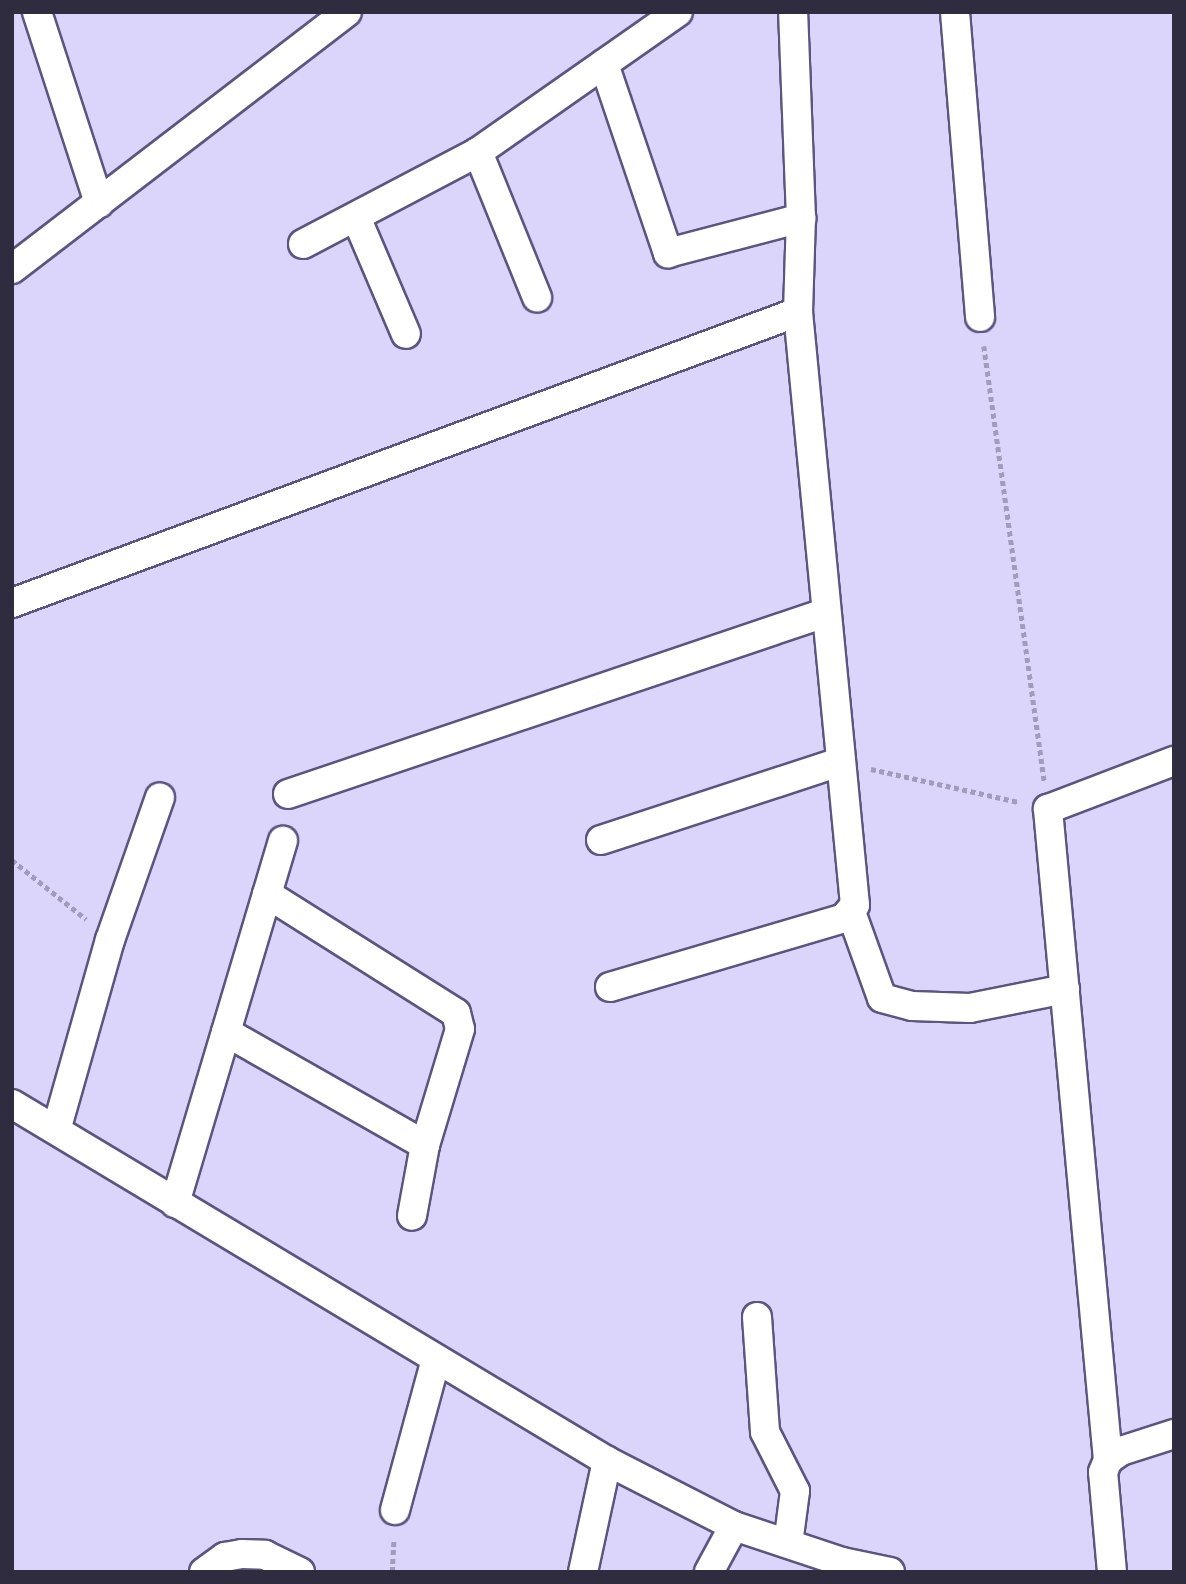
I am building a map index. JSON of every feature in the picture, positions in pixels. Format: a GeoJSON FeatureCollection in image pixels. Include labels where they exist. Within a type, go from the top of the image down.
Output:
{"type":"FeatureCollection","features":[{"type":"Feature","properties":{"kind":"street"},"geometry":{"type":"LineString","coordinates":[[37,12],[99,203]]}},
{"type":"Feature","properties":{"kind":"street"},"geometry":{"type":"LineString","coordinates":[[12,269],[99,203],[316,23],[347,12]]}},
{"type":"Feature","properties":{"kind":"street"},"geometry":{"type":"LineString","coordinates":[[303,244],[478,152],[678,12]]}},
{"type":"Feature","properties":{"kind":"street"},"geometry":{"type":"LineString","coordinates":[[610,986],[844,918],[851,912],[855,897],[825,613],[798,312],[801,218],[793,12]]}},
{"type":"Feature","properties":{"kind":"street"},"geometry":{"type":"LineString","coordinates":[[955,12],[980,317]]}},
{"type":"Feature","properties":{"kind":"street"},"geometry":{"type":"LineString","coordinates":[[604,64],[668,253],[801,218]]}},
{"type":"Feature","properties":{"kind":"street"},"geometry":{"type":"LineString","coordinates":[[478,152],[537,297]]}},
{"type":"Feature","properties":{"kind":"street"},"geometry":{"type":"LineString","coordinates":[[356,217],[406,334]]}},
{"type":"Feature","properties":{"kind":"street"},"geometry":{"type":"LineString","coordinates":[[12,603],[798,312]]}},
{"type":"Feature","properties":{"kind":"street"},"geometry":{"type":"LineString","coordinates":[[288,794],[825,613]]}},
{"type":"Feature","properties":{"kind":"street"},"geometry":{"type":"LineString","coordinates":[[1112,1572],[1103,1472],[1108,1460],[1048,809],[1174,761]]}},
{"type":"Feature","properties":{"kind":"street"},"geometry":{"type":"LineString","coordinates":[[601,840],[840,762]]}},
{"type":"Feature","properties":{"kind":"street"},"geometry":{"type":"LineString","coordinates":[[57,1127],[110,940],[160,797]]}},
{"type":"Feature","properties":{"kind":"street"},"geometry":{"type":"LineString","coordinates":[[175,1203],[284,841]]}},
{"type":"Feature","properties":{"kind":"street"},"geometry":{"type":"LineString","coordinates":[[267,894],[456,1013],[460,1029],[425,1145],[412,1216]]}},
{"type":"Feature","properties":{"kind":"street"},"geometry":{"type":"LineString","coordinates":[[851,912],[882,998],[912,1006],[970,1008],[1065,989]]}},
{"type":"Feature","properties":{"kind":"street"},"geometry":{"type":"LineString","coordinates":[[226,1032],[425,1145]]}},
{"type":"Feature","properties":{"kind":"street"},"geometry":{"type":"LineString","coordinates":[[12,1104],[57,1127],[175,1203],[607,1461],[734,1526],[842,1562],[890,1572]]}},
{"type":"Feature","properties":{"kind":"street"},"geometry":{"type":"LineString","coordinates":[[757,1317],[765,1432],[795,1491],[788,1544]]}},
{"type":"Feature","properties":{"kind":"street"},"geometry":{"type":"LineString","coordinates":[[396,1510],[436,1359]]}},
{"type":"Feature","properties":{"kind":"street"},"geometry":{"type":"LineString","coordinates":[[1108,1460],[1121,1451],[1174,1434]]}},
{"type":"Feature","properties":{"kind":"street"},"geometry":{"type":"LineString","coordinates":[[583,1572],[607,1461]]}},
{"type":"Feature","properties":{"kind":"street"},"geometry":{"type":"LineString","coordinates":[[709,1572],[734,1526]]}},
{"type":"Feature","properties":{"kind":"street"},"geometry":{"type":"LineString","coordinates":[[204,1572],[225,1557],[242,1554],[265,1555],[300,1572]]}},
{"type":"Feature","properties":{"kind":"path"},"geometry":{"type":"LineString","coordinates":[[840,762],[1048,809],[980,317]]}},
{"type":"Feature","properties":{"kind":"path"},"geometry":{"type":"LineString","coordinates":[[12,860],[110,940]]}}]}
